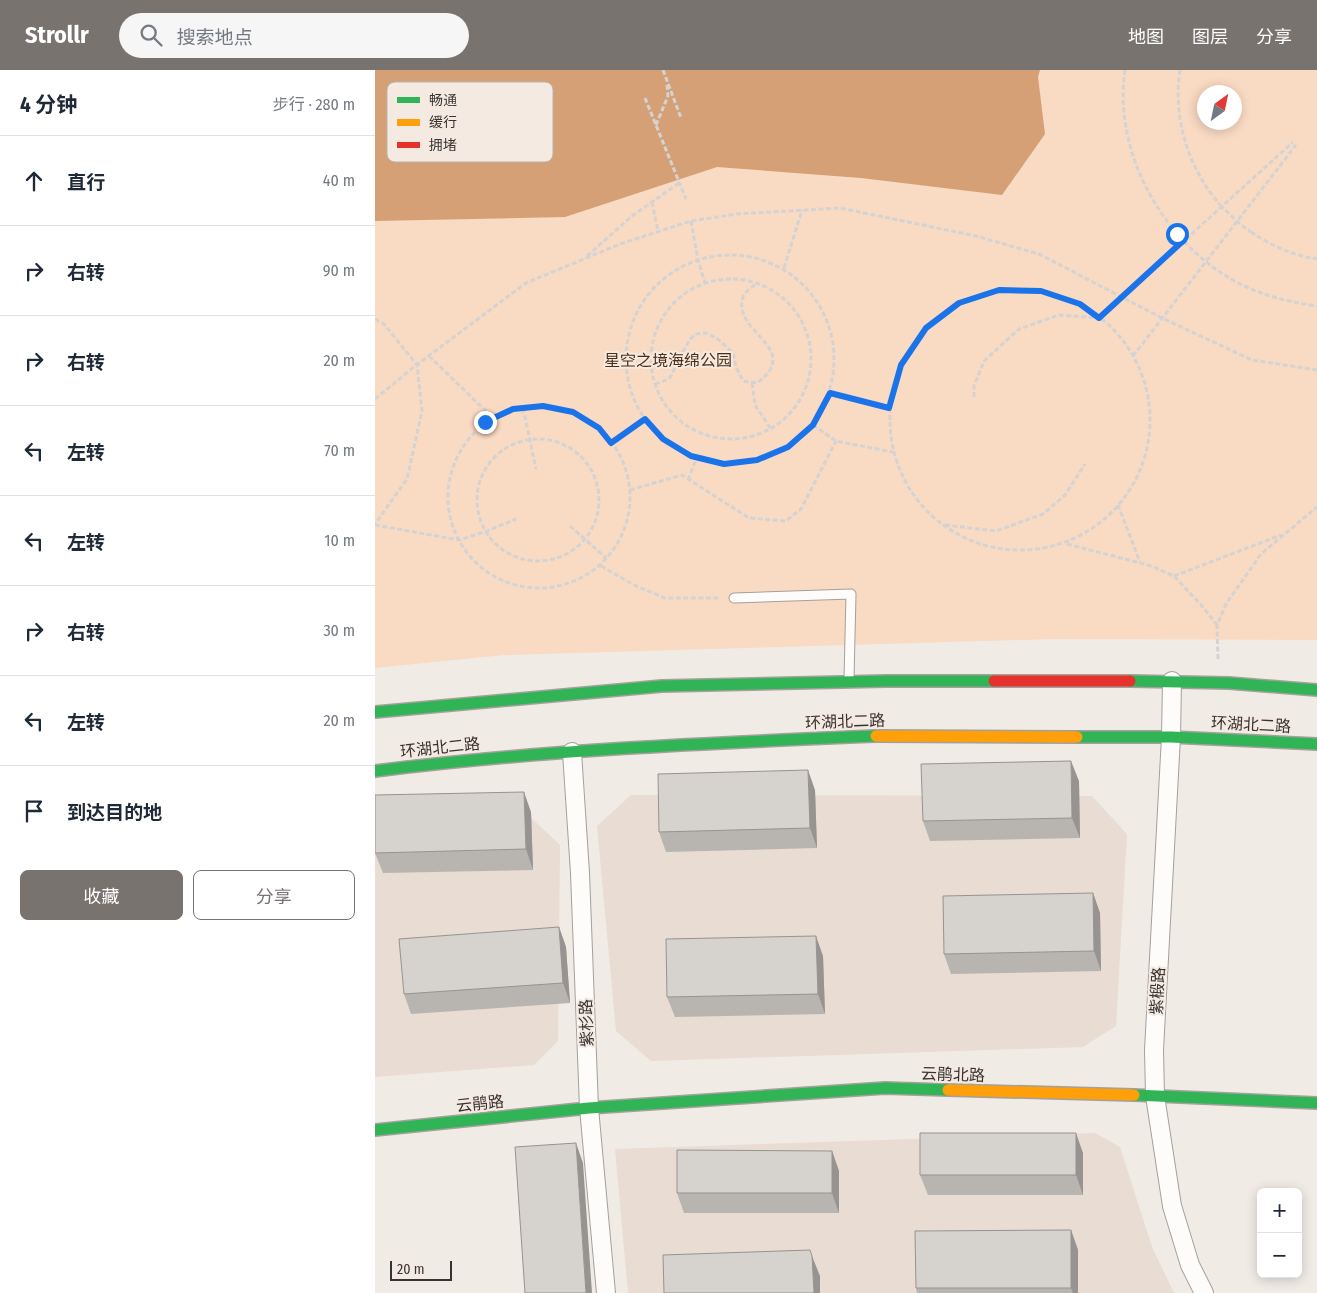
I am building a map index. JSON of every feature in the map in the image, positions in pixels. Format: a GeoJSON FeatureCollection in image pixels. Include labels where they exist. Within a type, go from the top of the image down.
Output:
{"type":"FeatureCollection","features":[{"type":"Feature","properties":{"kind":"main road"},"geometry":{"type":"LineString","coordinates":[[375,712],[662,686],[848,682],[1172,681],[1219,682],[1317,690]]}},
{"type":"Feature","properties":{"kind":"main road","name":"环湖北二路"},"geometry":{"type":"LineString","coordinates":[[375,771],[438,763],[664,745],[887,736],[1171,736],[1317,744]]}},
{"type":"Feature","properties":{"kind":"main road","name":"云鹃北路"},"geometry":{"type":"LineString","coordinates":[[589,1108],[885,1088],[1317,1103]]}},
{"type":"Feature","properties":{"kind":"main road","name":"云鹃路"},"geometry":{"type":"LineString","coordinates":[[375,1130],[589,1108]]}},
{"type":"Feature","properties":{"kind":"street","name":"紫椴路"},"geometry":{"type":"LineString","coordinates":[[1172,681],[1171,736],[1154,1050],[1155,1096],[1173,1206],[1190,1265],[1205,1293]]}},
{"type":"Feature","properties":{"kind":"street","name":"紫杉路"},"geometry":{"type":"LineString","coordinates":[[572,752],[580,873],[589,1108],[606,1293]]}},
{"type":"Feature","properties":{"kind":"lane"},"geometry":{"type":"LineString","coordinates":[[734,598],[851,594],[848,682]]}},
{"type":"Feature","properties":{"kind":"path"},"geometry":{"type":"LineString","coordinates":[[663,70],[681,118]]}},
{"type":"Feature","properties":{"kind":"path"},"geometry":{"type":"LineString","coordinates":[[1125,70],[1124,108],[1129,142],[1140,175],[1156,206],[1177,234],[1206,261],[1231,278],[1262,294],[1296,304],[1317,306]]}},
{"type":"Feature","properties":{"kind":"path"},"geometry":{"type":"LineString","coordinates":[[1180,70],[1178,107],[1183,134],[1191,160],[1204,184],[1220,205],[1251,232],[1287,251],[1317,259]]}},
{"type":"Feature","properties":{"kind":"path"},"geometry":{"type":"LineString","coordinates":[[656,126],[668,96],[667,80]]}},
{"type":"Feature","properties":{"kind":"path"},"geometry":{"type":"LineString","coordinates":[[645,98],[686,199]]}},
{"type":"Feature","properties":{"kind":"path"},"geometry":{"type":"LineString","coordinates":[[974,397],[974,386],[984,361],[1019,329],[1059,316],[1099,318],[1294,143],[1133,356]]}},
{"type":"Feature","properties":{"kind":"path"},"geometry":{"type":"LineString","coordinates":[[585,258],[632,216],[679,183]]}},
{"type":"Feature","properties":{"kind":"path"},"geometry":{"type":"LineString","coordinates":[[651,202],[658,231]]}},
{"type":"Feature","properties":{"kind":"path"},"geometry":{"type":"LineString","coordinates":[[375,398],[526,283],[585,258],[620,244],[691,221],[737,214],[840,208],[976,236],[1039,254],[1162,318],[1252,360],[1317,370]]}},
{"type":"Feature","properties":{"kind":"path"},"geometry":{"type":"LineString","coordinates":[[784,268],[802,210]]}},
{"type":"Feature","properties":{"kind":"path"},"geometry":{"type":"LineString","coordinates":[[691,221],[698,260],[705,283]]}},
{"type":"Feature","properties":{"kind":"path"},"geometry":{"type":"LineString","coordinates":[[713,254],[749,255],[784,268],[811,291],[829,322],[836,358],[830,393],[813,425],[788,447],[757,460],[724,464],[691,456],[663,439],[645,419],[628,383],[625,349],[633,317],[651,289],[679,266],[713,254]]}},
{"type":"Feature","properties":{"kind":"path"},"geometry":{"type":"LineString","coordinates":[[731,278],[757,283],[780,295],[798,314],[809,338],[812,365],[806,390],[792,412],[771,429],[746,438],[719,438],[694,430],[672,414],[657,392],[651,366],[653,339],[664,315],[682,295],[705,283],[731,278]]}},
{"type":"Feature","properties":{"kind":"path"},"geometry":{"type":"LineString","coordinates":[[655,384],[669,379],[680,360],[686,343],[695,334],[707,333],[719,340],[733,353],[736,367],[743,381],[757,383],[761,380],[772,368],[773,354],[744,316],[742,303],[744,295],[757,283]]}},
{"type":"Feature","properties":{"kind":"path"},"geometry":{"type":"LineString","coordinates":[[999,290],[1041,291],[1080,304],[1114,329],[1133,356],[1138,363],[1150,403],[1149,445],[1135,484],[1107,518],[1069,542],[1025,551],[981,545],[942,525],[911,493],[893,452],[889,408],[901,365],[926,328],[959,303],[999,290]]}},
{"type":"Feature","properties":{"kind":"path"},"geometry":{"type":"LineString","coordinates":[[375,319],[384,324],[417,365],[422,411],[407,479],[375,525],[459,540],[516,519]]}},
{"type":"Feature","properties":{"kind":"path"},"geometry":{"type":"LineString","coordinates":[[429,356],[493,418]]}},
{"type":"Feature","properties":{"kind":"path"},"geometry":{"type":"LineString","coordinates":[[752,383],[755,405],[771,429]]}},
{"type":"Feature","properties":{"kind":"path"},"geometry":{"type":"LineString","coordinates":[[830,393],[889,408]]}},
{"type":"Feature","properties":{"kind":"path"},"geometry":{"type":"LineString","coordinates":[[543,406],[573,412],[599,428],[619,452],[629,481],[630,512],[619,541],[601,566],[575,581],[547,588],[517,586],[489,575],[467,554],[459,540],[453,528],[447,500],[451,470],[464,444],[485,422],[513,409],[523,408],[543,406]]}},
{"type":"Feature","properties":{"kind":"path"},"geometry":{"type":"LineString","coordinates":[[523,408],[537,469]]}},
{"type":"Feature","properties":{"kind":"path"},"geometry":{"type":"LineString","coordinates":[[611,443],[645,419]]}},
{"type":"Feature","properties":{"kind":"path"},"geometry":{"type":"LineString","coordinates":[[813,425],[836,441],[893,452]]}},
{"type":"Feature","properties":{"kind":"path"},"geometry":{"type":"LineString","coordinates":[[542,439],[562,444],[579,454],[592,470],[599,489],[599,510],[593,529],[580,545],[563,556],[544,561],[524,560],[505,552],[490,538],[481,521],[477,501],[480,481],[489,464],[503,450],[522,441],[530,440],[542,439]]}},
{"type":"Feature","properties":{"kind":"path"},"geometry":{"type":"LineString","coordinates":[[629,490],[682,475],[749,518],[786,521],[801,509],[836,441]]}},
{"type":"Feature","properties":{"kind":"path"},"geometry":{"type":"LineString","coordinates":[[688,480],[697,457]]}},
{"type":"Feature","properties":{"kind":"path"},"geometry":{"type":"LineString","coordinates":[[942,525],[996,532],[1043,514],[1065,495],[1085,464]]}},
{"type":"Feature","properties":{"kind":"path"},"geometry":{"type":"LineString","coordinates":[[1118,504],[1141,563]]}},
{"type":"Feature","properties":{"kind":"path"},"geometry":{"type":"LineString","coordinates":[[1219,682],[1217,625],[1225,604],[1261,554],[1317,507]]}},
{"type":"Feature","properties":{"kind":"path"},"geometry":{"type":"LineString","coordinates":[[570,526],[606,558]]}},
{"type":"Feature","properties":{"kind":"path"},"geometry":{"type":"LineString","coordinates":[[1174,576],[1285,534]]}},
{"type":"Feature","properties":{"kind":"path"},"geometry":{"type":"LineString","coordinates":[[1064,543],[1141,563],[1174,576],[1217,625]]}},
{"type":"Feature","properties":{"kind":"path"},"geometry":{"type":"LineString","coordinates":[[601,566],[632,584],[665,598],[734,598]]}},
{"type":"Feature","properties":{"kind":"shaded area"},"geometry":{"type":"Polygon","coordinates":[[[375,70],[1040,70],[1038,77],[1045,134],[1002,195],[861,178],[717,167],[565,217],[375,221],[375,70]]]}},
{"type":"Feature","properties":{"kind":"shaded area"},"geometry":{"type":"Polygon","coordinates":[[[631,795],[1092,796],[1127,834],[1116,1026],[1083,1047],[651,1061],[616,1031],[597,826],[631,795]]]}},
{"type":"Feature","properties":{"kind":"shaded area"},"geometry":{"type":"Polygon","coordinates":[[[526,813],[560,845],[558,1041],[534,1065],[375,1077],[375,828],[526,813]]]}},
{"type":"Feature","properties":{"kind":"shaded area"},"geometry":{"type":"Polygon","coordinates":[[[1095,1133],[1120,1147],[1152,1247],[1174,1293],[628,1293],[615,1149],[1095,1133]]]}},
{"type":"Feature","properties":{"kind":"green space","name":"星空之境海绵公园"},"geometry":{"type":"Polygon","coordinates":[[[375,70],[1317,70],[1317,640],[1055,639],[504,655],[375,668],[375,70]]]}},
{"type":"Feature","properties":{"kind":"building"},"geometry":{"type":"Polygon","coordinates":[[[1071,761],[1072,818],[923,821],[921,764],[1071,761]]]}},
{"type":"Feature","properties":{"kind":"building"},"geometry":{"type":"Polygon","coordinates":[[[808,770],[810,828],[659,832],[658,774],[808,770]]]}},
{"type":"Feature","properties":{"kind":"building"},"geometry":{"type":"Polygon","coordinates":[[[524,792],[526,849],[375,853],[375,795],[524,792]]]}},
{"type":"Feature","properties":{"kind":"building"},"geometry":{"type":"Polygon","coordinates":[[[1093,893],[1094,951],[944,954],[943,896],[1093,893]]]}},
{"type":"Feature","properties":{"kind":"building"},"geometry":{"type":"Polygon","coordinates":[[[559,927],[563,983],[404,994],[399,939],[559,927]]]}},
{"type":"Feature","properties":{"kind":"building"},"geometry":{"type":"Polygon","coordinates":[[[816,936],[818,994],[667,997],[666,939],[816,936]]]}},
{"type":"Feature","properties":{"kind":"building"},"geometry":{"type":"Polygon","coordinates":[[[920,1133],[1076,1133],[1076,1175],[920,1175],[920,1133]]]}},
{"type":"Feature","properties":{"kind":"building"},"geometry":{"type":"Polygon","coordinates":[[[576,1143],[586,1293],[525,1293],[515,1147],[576,1143]]]}},
{"type":"Feature","properties":{"kind":"building"},"geometry":{"type":"Polygon","coordinates":[[[677,1150],[832,1151],[832,1193],[677,1193],[677,1150]]]}},
{"type":"Feature","properties":{"kind":"building"},"geometry":{"type":"Polygon","coordinates":[[[1071,1230],[1071,1288],[916,1288],[915,1231],[1071,1230]]]}},
{"type":"Feature","properties":{"kind":"building"},"geometry":{"type":"Polygon","coordinates":[[[810,1250],[814,1293],[664,1293],[663,1255],[810,1250]]]}},
{"type":"Feature","properties":{"kind":"traffic: fast"},"geometry":{"type":"LineString","coordinates":[[375,712],[662,686],[887,681],[994,681]]}},
{"type":"Feature","properties":{"kind":"traffic: fast"},"geometry":{"type":"LineString","coordinates":[[1130,681],[1229,683],[1317,690]]}},
{"type":"Feature","properties":{"kind":"traffic: fast"},"geometry":{"type":"LineString","coordinates":[[375,771],[562,753],[876,736]]}},
{"type":"Feature","properties":{"kind":"traffic: fast"},"geometry":{"type":"LineString","coordinates":[[1077,737],[1171,737],[1317,744]]}},
{"type":"Feature","properties":{"kind":"traffic: fast"},"geometry":{"type":"LineString","coordinates":[[375,1130],[589,1108],[885,1088],[948,1090]]}},
{"type":"Feature","properties":{"kind":"traffic: fast"},"geometry":{"type":"LineString","coordinates":[[1134,1095],[1317,1103]]}},
{"type":"Feature","properties":{"kind":"traffic: slow"},"geometry":{"type":"LineString","coordinates":[[876,736],[1077,737]]}},
{"type":"Feature","properties":{"kind":"traffic: slow"},"geometry":{"type":"LineString","coordinates":[[948,1090],[1134,1095]]}},
{"type":"Feature","properties":{"kind":"traffic: jam"},"geometry":{"type":"LineString","coordinates":[[994,681],[1130,681]]}},
{"type":"Feature","properties":{"kind":"route"},"geometry":{"type":"LineString","coordinates":[[485,422],[513,409],[543,406],[573,412],[599,428],[611,443],[645,419],[663,439],[691,456],[724,464],[757,460],[788,447],[813,425],[830,393],[889,408],[901,365],[926,328],[959,303],[999,290],[1041,291],[1080,304],[1099,318],[1184,240],[1177,234]]}}]}
